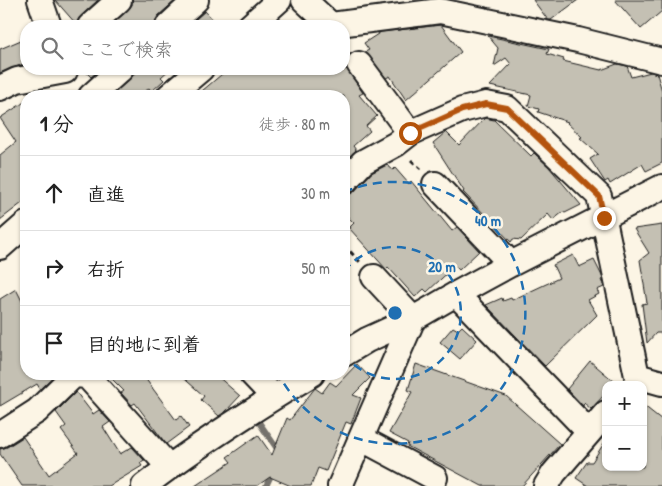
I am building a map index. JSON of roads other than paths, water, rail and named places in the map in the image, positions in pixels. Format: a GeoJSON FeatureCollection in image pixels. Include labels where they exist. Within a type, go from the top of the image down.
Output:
{"type":"FeatureCollection","features":[{"type":"Feature","properties":{"kind":"street"},"geometry":{"type":"LineString","coordinates":[[40,0],[47,20]]}},
{"type":"Feature","properties":{"kind":"street"},"geometry":{"type":"LineString","coordinates":[[97,20],[119,0]]}},
{"type":"Feature","properties":{"kind":"street"},"geometry":{"type":"LineString","coordinates":[[174,20],[196,0]]}},
{"type":"Feature","properties":{"kind":"street"},"geometry":{"type":"LineString","coordinates":[[257,20],[279,0]]}},
{"type":"Feature","properties":{"kind":"street"},"geometry":{"type":"LineString","coordinates":[[304,0],[326,20]]}},
{"type":"Feature","properties":{"kind":"street"},"geometry":{"type":"LineString","coordinates":[[350,23],[440,11],[578,40],[662,61]]}},
{"type":"Feature","properties":{"kind":"street"},"geometry":{"type":"LineString","coordinates":[[359,64],[403,138]]}},
{"type":"Feature","properties":{"kind":"street"},"geometry":{"type":"LineString","coordinates":[[0,88],[17,80],[40,75]]}},
{"type":"Feature","properties":{"kind":"street"},"geometry":{"type":"LineString","coordinates":[[67,75],[77,90]]}},
{"type":"Feature","properties":{"kind":"street"},"geometry":{"type":"LineString","coordinates":[[98,90],[114,75]]}},
{"type":"Feature","properties":{"kind":"street"},"geometry":{"type":"LineString","coordinates":[[176,90],[194,75]]}},
{"type":"Feature","properties":{"kind":"street"},"geometry":{"type":"LineString","coordinates":[[350,176],[363,162],[403,138],[462,110],[486,104],[507,108],[599,196],[633,380],[662,384]]}},
{"type":"Feature","properties":{"kind":"street"},"geometry":{"type":"LineString","coordinates":[[435,184],[511,264]]}},
{"type":"Feature","properties":{"kind":"street"},"geometry":{"type":"LineString","coordinates":[[350,350],[367,340],[413,319],[511,264],[662,187]]}},
{"type":"Feature","properties":{"kind":"street"},"geometry":{"type":"LineString","coordinates":[[0,247],[20,229]]}},
{"type":"Feature","properties":{"kind":"street"},"geometry":{"type":"LineString","coordinates":[[374,277],[413,319]]}},
{"type":"Feature","properties":{"kind":"street"},"geometry":{"type":"LineString","coordinates":[[456,294],[589,432]]}},
{"type":"Feature","properties":{"kind":"street"},"geometry":{"type":"LineString","coordinates":[[340,486],[362,440],[413,319]]}},
{"type":"Feature","properties":{"kind":"street"},"geometry":{"type":"LineString","coordinates":[[0,434],[37,411],[69,380]]}},
{"type":"Feature","properties":{"kind":"street"},"geometry":{"type":"LineString","coordinates":[[91,380],[169,467]]}},
{"type":"Feature","properties":{"kind":"street"},"geometry":{"type":"LineString","coordinates":[[258,380],[274,397]]}},
{"type":"Feature","properties":{"kind":"street"},"geometry":{"type":"LineString","coordinates":[[144,486],[169,467],[302,380]]}},
{"type":"Feature","properties":{"kind":"street"},"geometry":{"type":"LineString","coordinates":[[546,486],[554,473],[602,417]]}},
{"type":"Feature","properties":{"kind":"street"},"geometry":{"type":"LineString","coordinates":[[362,440],[435,478]]}},
{"type":"Feature","properties":{"kind":"waterway"},"geometry":{"type":"LineString","coordinates":[[258,421],[280,453]]}},
{"type":"Feature","properties":{"kind":"waterway"},"geometry":{"type":"LineString","coordinates":[[266,486],[274,469]]}}]}
